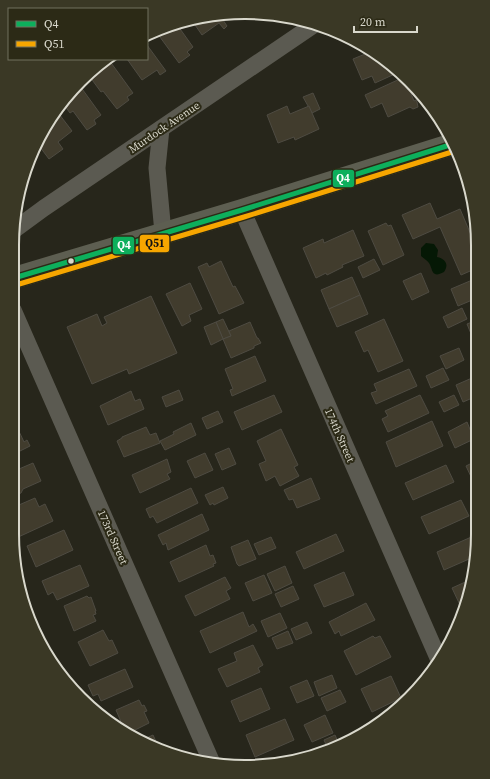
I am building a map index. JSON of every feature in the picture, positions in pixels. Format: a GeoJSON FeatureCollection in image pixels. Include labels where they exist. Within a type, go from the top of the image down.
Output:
{"type":"FeatureCollection","features":[{"type":"Feature","properties":{"kind":"main road"},"geometry":{"type":"LineString","coordinates":[[19,276],[242,210],[448,145]]}},
{"type":"Feature","properties":{"kind":"street","name":"Murdock Avenue"},"geometry":{"type":"LineString","coordinates":[[20,226],[308,28]]}},
{"type":"Feature","properties":{"kind":"street"},"geometry":{"type":"LineString","coordinates":[[161,129],[156,168],[163,233]]}},
{"type":"Feature","properties":{"kind":"street","name":"174th Street"},"geometry":{"type":"LineString","coordinates":[[242,210],[437,654]]}},
{"type":"Feature","properties":{"kind":"street","name":"173rd Street"},"geometry":{"type":"LineString","coordinates":[[19,324],[209,757]]}},
{"type":"Feature","properties":{"kind":"shaded area"},"geometry":{"type":"Polygon","coordinates":[[[426,243],[434,244],[438,250],[437,257],[443,259],[446,263],[446,269],[444,272],[435,274],[429,263],[421,256],[421,248],[426,243]]]}},
{"type":"Feature","properties":{"kind":"building"},"geometry":{"type":"Polygon","coordinates":[[[223,20],[227,26],[224,29],[219,23],[202,35],[195,25],[223,20]]]}},
{"type":"Feature","properties":{"kind":"building"},"geometry":{"type":"Polygon","coordinates":[[[180,29],[193,47],[187,52],[190,55],[179,63],[159,36],[180,29]]]}},
{"type":"Feature","properties":{"kind":"building"},"geometry":{"type":"Polygon","coordinates":[[[148,46],[166,71],[160,75],[157,70],[142,80],[128,60],[148,60],[148,46]]]}},
{"type":"Feature","properties":{"kind":"building"},"geometry":{"type":"Polygon","coordinates":[[[366,54],[394,75],[375,83],[372,76],[362,80],[353,59],[366,54]]]}},
{"type":"Feature","properties":{"kind":"building"},"geometry":{"type":"Polygon","coordinates":[[[111,63],[133,93],[127,97],[129,100],[117,109],[103,91],[101,92],[92,79],[111,63]]]}},
{"type":"Feature","properties":{"kind":"building"},"geometry":{"type":"Polygon","coordinates":[[[399,79],[410,90],[414,101],[416,100],[417,102],[418,107],[413,109],[410,107],[388,117],[382,103],[371,108],[365,95],[399,79]]]}},
{"type":"Feature","properties":{"kind":"building"},"geometry":{"type":"Polygon","coordinates":[[[82,89],[101,115],[94,120],[96,124],[87,130],[73,111],[70,113],[66,107],[82,89]]]}},
{"type":"Feature","properties":{"kind":"building"},"geometry":{"type":"Polygon","coordinates":[[[313,93],[320,109],[312,113],[303,97],[313,93]]]}},
{"type":"Feature","properties":{"kind":"building"},"geometry":{"type":"Polygon","coordinates":[[[287,106],[290,114],[309,106],[319,129],[295,140],[294,137],[278,143],[267,115],[287,106]]]}},
{"type":"Feature","properties":{"kind":"building"},"geometry":{"type":"Polygon","coordinates":[[[60,115],[72,131],[58,142],[63,149],[49,159],[41,148],[60,115]]]}},
{"type":"Feature","properties":{"kind":"building"},"geometry":{"type":"Polygon","coordinates":[[[430,203],[437,219],[460,209],[471,235],[471,271],[461,275],[440,227],[413,239],[402,215],[430,203]]]}},
{"type":"Feature","properties":{"kind":"building"},"geometry":{"type":"Polygon","coordinates":[[[386,223],[388,226],[391,225],[404,255],[383,265],[368,231],[386,223]]]}},
{"type":"Feature","properties":{"kind":"building"},"geometry":{"type":"Polygon","coordinates":[[[353,230],[364,256],[342,265],[343,267],[327,275],[326,273],[316,278],[303,248],[323,239],[324,243],[353,230]]]}},
{"type":"Feature","properties":{"kind":"building"},"geometry":{"type":"Polygon","coordinates":[[[374,259],[380,270],[363,278],[358,267],[374,259]]]}},
{"type":"Feature","properties":{"kind":"building"},"geometry":{"type":"Polygon","coordinates":[[[221,261],[233,287],[235,286],[244,303],[219,314],[198,267],[207,263],[209,267],[221,261]]]}},
{"type":"Feature","properties":{"kind":"building"},"geometry":{"type":"Polygon","coordinates":[[[421,273],[429,292],[412,300],[403,281],[421,273]]]}},
{"type":"Feature","properties":{"kind":"building"},"geometry":{"type":"Polygon","coordinates":[[[352,277],[360,295],[329,309],[321,290],[352,277]]]}},
{"type":"Feature","properties":{"kind":"building"},"geometry":{"type":"Polygon","coordinates":[[[471,281],[471,301],[458,306],[451,289],[471,281]]]}},
{"type":"Feature","properties":{"kind":"building"},"geometry":{"type":"Polygon","coordinates":[[[190,283],[202,309],[189,315],[191,321],[182,326],[166,294],[190,283]]]}},
{"type":"Feature","properties":{"kind":"building"},"geometry":{"type":"Polygon","coordinates":[[[360,295],[368,314],[337,327],[329,309],[360,295]]]}},
{"type":"Feature","properties":{"kind":"building"},"geometry":{"type":"Polygon","coordinates":[[[151,296],[177,353],[129,374],[127,369],[92,384],[67,327],[97,314],[102,326],[107,323],[104,317],[151,296]]]}},
{"type":"Feature","properties":{"kind":"building"},"geometry":{"type":"Polygon","coordinates":[[[462,308],[467,319],[448,328],[443,317],[462,308]]]}},
{"type":"Feature","properties":{"kind":"building"},"geometry":{"type":"Polygon","coordinates":[[[223,319],[231,336],[223,339],[216,322],[223,319]]]}},
{"type":"Feature","properties":{"kind":"building"},"geometry":{"type":"Polygon","coordinates":[[[384,319],[403,361],[378,372],[368,350],[364,352],[355,332],[384,319]]]}},
{"type":"Feature","properties":{"kind":"building"},"geometry":{"type":"Polygon","coordinates":[[[216,322],[223,339],[211,345],[204,327],[216,322]]]}},
{"type":"Feature","properties":{"kind":"building"},"geometry":{"type":"Polygon","coordinates":[[[250,322],[257,338],[261,343],[254,346],[254,348],[231,358],[223,339],[231,336],[229,331],[250,322]]]}},
{"type":"Feature","properties":{"kind":"building"},"geometry":{"type":"Polygon","coordinates":[[[471,322],[471,334],[467,324],[471,322]]]}},
{"type":"Feature","properties":{"kind":"building"},"geometry":{"type":"Polygon","coordinates":[[[459,348],[464,360],[446,369],[440,356],[459,348]]]}},
{"type":"Feature","properties":{"kind":"building"},"geometry":{"type":"Polygon","coordinates":[[[255,356],[266,381],[232,396],[230,390],[233,389],[225,369],[255,356]]]}},
{"type":"Feature","properties":{"kind":"building"},"geometry":{"type":"Polygon","coordinates":[[[443,368],[449,380],[431,388],[426,376],[443,368]]]}},
{"type":"Feature","properties":{"kind":"building"},"geometry":{"type":"Polygon","coordinates":[[[409,369],[417,386],[376,404],[371,393],[377,391],[374,384],[409,369]]]}},
{"type":"Feature","properties":{"kind":"building"},"geometry":{"type":"Polygon","coordinates":[[[471,378],[471,399],[463,402],[456,385],[471,378]]]}},
{"type":"Feature","properties":{"kind":"building"},"geometry":{"type":"Polygon","coordinates":[[[179,390],[183,400],[166,407],[162,397],[179,390]]]}},
{"type":"Feature","properties":{"kind":"building"},"geometry":{"type":"Polygon","coordinates":[[[131,391],[135,401],[140,399],[144,409],[108,425],[100,406],[131,391]]]}},
{"type":"Feature","properties":{"kind":"building"},"geometry":{"type":"Polygon","coordinates":[[[274,395],[282,412],[242,430],[234,412],[274,395]]]}},
{"type":"Feature","properties":{"kind":"building"},"geometry":{"type":"Polygon","coordinates":[[[420,395],[429,413],[388,432],[382,419],[388,416],[385,411],[420,395]]]}},
{"type":"Feature","properties":{"kind":"building"},"geometry":{"type":"Polygon","coordinates":[[[454,395],[459,405],[444,412],[439,402],[454,395]]]}},
{"type":"Feature","properties":{"kind":"building"},"geometry":{"type":"Polygon","coordinates":[[[218,411],[223,422],[207,429],[202,418],[218,411]]]}},
{"type":"Feature","properties":{"kind":"building"},"geometry":{"type":"Polygon","coordinates":[[[432,421],[443,446],[396,467],[386,442],[432,421]]]}},
{"type":"Feature","properties":{"kind":"building"},"geometry":{"type":"Polygon","coordinates":[[[467,422],[471,432],[471,440],[455,448],[448,432],[467,422]]]}},
{"type":"Feature","properties":{"kind":"building"},"geometry":{"type":"Polygon","coordinates":[[[191,423],[196,435],[165,450],[160,441],[174,434],[173,432],[191,423]]]}},
{"type":"Feature","properties":{"kind":"building"},"geometry":{"type":"Polygon","coordinates":[[[146,427],[150,435],[156,433],[160,443],[124,457],[117,441],[122,437],[146,427]]]}},
{"type":"Feature","properties":{"kind":"building"},"geometry":{"type":"Polygon","coordinates":[[[281,429],[298,465],[294,467],[299,476],[280,486],[275,476],[266,481],[259,464],[266,461],[257,441],[281,429]]]}},
{"type":"Feature","properties":{"kind":"building"},"geometry":{"type":"Polygon","coordinates":[[[19,431],[24,442],[27,440],[30,446],[19,452],[19,431]]]}},
{"type":"Feature","properties":{"kind":"building"},"geometry":{"type":"Polygon","coordinates":[[[229,448],[236,464],[222,470],[215,454],[229,448]]]}},
{"type":"Feature","properties":{"kind":"building"},"geometry":{"type":"Polygon","coordinates":[[[205,453],[213,470],[195,478],[187,461],[205,453]]]}},
{"type":"Feature","properties":{"kind":"building"},"geometry":{"type":"Polygon","coordinates":[[[167,459],[171,472],[167,474],[170,479],[140,493],[132,475],[167,459]]]}},
{"type":"Feature","properties":{"kind":"building"},"geometry":{"type":"Polygon","coordinates":[[[33,463],[41,481],[23,489],[19,494],[19,469],[33,463]]]}},
{"type":"Feature","properties":{"kind":"building"},"geometry":{"type":"Polygon","coordinates":[[[471,464],[471,477],[466,466],[471,464]]]}},
{"type":"Feature","properties":{"kind":"building"},"geometry":{"type":"Polygon","coordinates":[[[446,465],[454,482],[413,500],[405,483],[446,465]]]}},
{"type":"Feature","properties":{"kind":"building"},"geometry":{"type":"Polygon","coordinates":[[[311,478],[320,499],[297,508],[293,499],[289,500],[284,490],[311,478]]]}},
{"type":"Feature","properties":{"kind":"building"},"geometry":{"type":"Polygon","coordinates":[[[223,487],[228,498],[214,505],[213,503],[210,505],[205,495],[223,487]]]}},
{"type":"Feature","properties":{"kind":"building"},"geometry":{"type":"Polygon","coordinates":[[[191,488],[198,503],[157,523],[153,516],[150,518],[146,509],[191,488]]]}},
{"type":"Feature","properties":{"kind":"building"},"geometry":{"type":"Polygon","coordinates":[[[35,498],[39,507],[45,504],[53,521],[19,537],[19,505],[35,498]]]}},
{"type":"Feature","properties":{"kind":"building"},"geometry":{"type":"Polygon","coordinates":[[[461,500],[469,516],[429,534],[421,517],[461,500]]]}},
{"type":"Feature","properties":{"kind":"building"},"geometry":{"type":"Polygon","coordinates":[[[202,514],[209,530],[168,550],[166,543],[163,545],[158,535],[202,514]]]}},
{"type":"Feature","properties":{"kind":"building"},"geometry":{"type":"Polygon","coordinates":[[[64,530],[73,550],[36,567],[27,546],[64,530]]]}},
{"type":"Feature","properties":{"kind":"building"},"geometry":{"type":"Polygon","coordinates":[[[336,534],[344,551],[304,569],[296,552],[336,534]]]}},
{"type":"Feature","properties":{"kind":"building"},"geometry":{"type":"Polygon","coordinates":[[[271,537],[276,548],[259,555],[254,544],[271,537]]]}},
{"type":"Feature","properties":{"kind":"building"},"geometry":{"type":"Polygon","coordinates":[[[471,537],[470,559],[444,570],[437,552],[471,537]]]}},
{"type":"Feature","properties":{"kind":"building"},"geometry":{"type":"Polygon","coordinates":[[[248,540],[256,559],[239,566],[231,547],[248,540]]]}},
{"type":"Feature","properties":{"kind":"building"},"geometry":{"type":"Polygon","coordinates":[[[206,545],[210,556],[213,555],[216,563],[213,564],[214,566],[179,582],[170,562],[206,545]]]}},
{"type":"Feature","properties":{"kind":"building"},"geometry":{"type":"Polygon","coordinates":[[[80,565],[89,586],[57,600],[53,592],[48,595],[42,581],[80,565]]]}},
{"type":"Feature","properties":{"kind":"building"},"geometry":{"type":"Polygon","coordinates":[[[285,566],[292,583],[275,591],[267,574],[285,566]]]}},
{"type":"Feature","properties":{"kind":"building"},"geometry":{"type":"Polygon","coordinates":[[[344,572],[354,595],[324,607],[314,585],[344,572]]]}},
{"type":"Feature","properties":{"kind":"building"},"geometry":{"type":"Polygon","coordinates":[[[264,575],[272,593],[253,601],[245,583],[264,575]]]}},
{"type":"Feature","properties":{"kind":"building"},"geometry":{"type":"Polygon","coordinates":[[[225,577],[231,588],[226,591],[230,599],[195,616],[185,596],[225,577]]]}},
{"type":"Feature","properties":{"kind":"building"},"geometry":{"type":"Polygon","coordinates":[[[466,582],[460,604],[452,588],[466,582]]]}},
{"type":"Feature","properties":{"kind":"building"},"geometry":{"type":"Polygon","coordinates":[[[293,586],[299,599],[281,607],[275,594],[293,586]]]}},
{"type":"Feature","properties":{"kind":"building"},"geometry":{"type":"Polygon","coordinates":[[[87,596],[89,598],[91,597],[96,611],[96,614],[93,615],[96,621],[74,631],[64,606],[87,596]]]}},
{"type":"Feature","properties":{"kind":"building"},"geometry":{"type":"Polygon","coordinates":[[[366,603],[375,620],[341,636],[339,631],[335,634],[329,622],[366,603]]]}},
{"type":"Feature","properties":{"kind":"building"},"geometry":{"type":"Polygon","coordinates":[[[243,612],[249,627],[253,624],[257,631],[210,653],[200,631],[243,612]]]}},
{"type":"Feature","properties":{"kind":"building"},"geometry":{"type":"Polygon","coordinates":[[[280,613],[287,628],[268,637],[261,621],[280,613]]]}},
{"type":"Feature","properties":{"kind":"building"},"geometry":{"type":"Polygon","coordinates":[[[307,622],[312,633],[296,640],[291,629],[307,622]]]}},
{"type":"Feature","properties":{"kind":"building"},"geometry":{"type":"Polygon","coordinates":[[[103,630],[109,641],[112,640],[118,653],[90,666],[78,642],[103,630]]]}},
{"type":"Feature","properties":{"kind":"building"},"geometry":{"type":"Polygon","coordinates":[[[288,631],[293,643],[277,649],[272,638],[288,631]]]}},
{"type":"Feature","properties":{"kind":"building"},"geometry":{"type":"Polygon","coordinates":[[[373,636],[375,638],[380,636],[391,657],[356,675],[344,651],[373,636]]]}},
{"type":"Feature","properties":{"kind":"building"},"geometry":{"type":"Polygon","coordinates":[[[253,645],[263,665],[258,668],[260,672],[227,687],[218,669],[237,661],[234,653],[253,645]]]}},
{"type":"Feature","properties":{"kind":"building"},"geometry":{"type":"Polygon","coordinates":[[[125,669],[133,687],[101,701],[98,694],[93,696],[88,685],[125,669]]]}},
{"type":"Feature","properties":{"kind":"building"},"geometry":{"type":"Polygon","coordinates":[[[332,675],[337,688],[319,696],[314,682],[332,675]]]}},
{"type":"Feature","properties":{"kind":"building"},"geometry":{"type":"Polygon","coordinates":[[[391,676],[401,698],[372,712],[361,689],[391,676]]]}},
{"type":"Feature","properties":{"kind":"building"},"geometry":{"type":"Polygon","coordinates":[[[307,680],[314,696],[297,703],[290,687],[307,680]]]}},
{"type":"Feature","properties":{"kind":"building"},"geometry":{"type":"Polygon","coordinates":[[[261,688],[270,709],[240,722],[231,701],[261,688]]]}},
{"type":"Feature","properties":{"kind":"building"},"geometry":{"type":"Polygon","coordinates":[[[340,690],[346,702],[327,711],[321,698],[340,690]]]}},
{"type":"Feature","properties":{"kind":"building"},"geometry":{"type":"Polygon","coordinates":[[[139,700],[147,711],[144,712],[149,723],[133,731],[122,724],[116,710],[139,700]]]}},
{"type":"Feature","properties":{"kind":"building"},"geometry":{"type":"Polygon","coordinates":[[[325,715],[333,733],[312,742],[304,725],[325,715]]]}},
{"type":"Feature","properties":{"kind":"building"},"geometry":{"type":"Polygon","coordinates":[[[285,719],[294,740],[255,757],[246,735],[285,719]]]}},
{"type":"Feature","properties":{"kind":"building"},"geometry":{"type":"Polygon","coordinates":[[[153,735],[156,742],[147,738],[153,735]]]}},
{"type":"Feature","properties":{"kind":"building"},"geometry":{"type":"Polygon","coordinates":[[[335,735],[337,740],[326,745],[324,740],[335,735]]]}},
{"type":"Feature","properties":{"kind":"transit line","name":"Q4"},"geometry":{"type":"LineString","coordinates":[[19,277],[242,210],[448,145]]}},
{"type":"Feature","properties":{"kind":"transit line","name":"Q51"},"geometry":{"type":"LineString","coordinates":[[19,284],[244,217],[451,152]]}}]}
